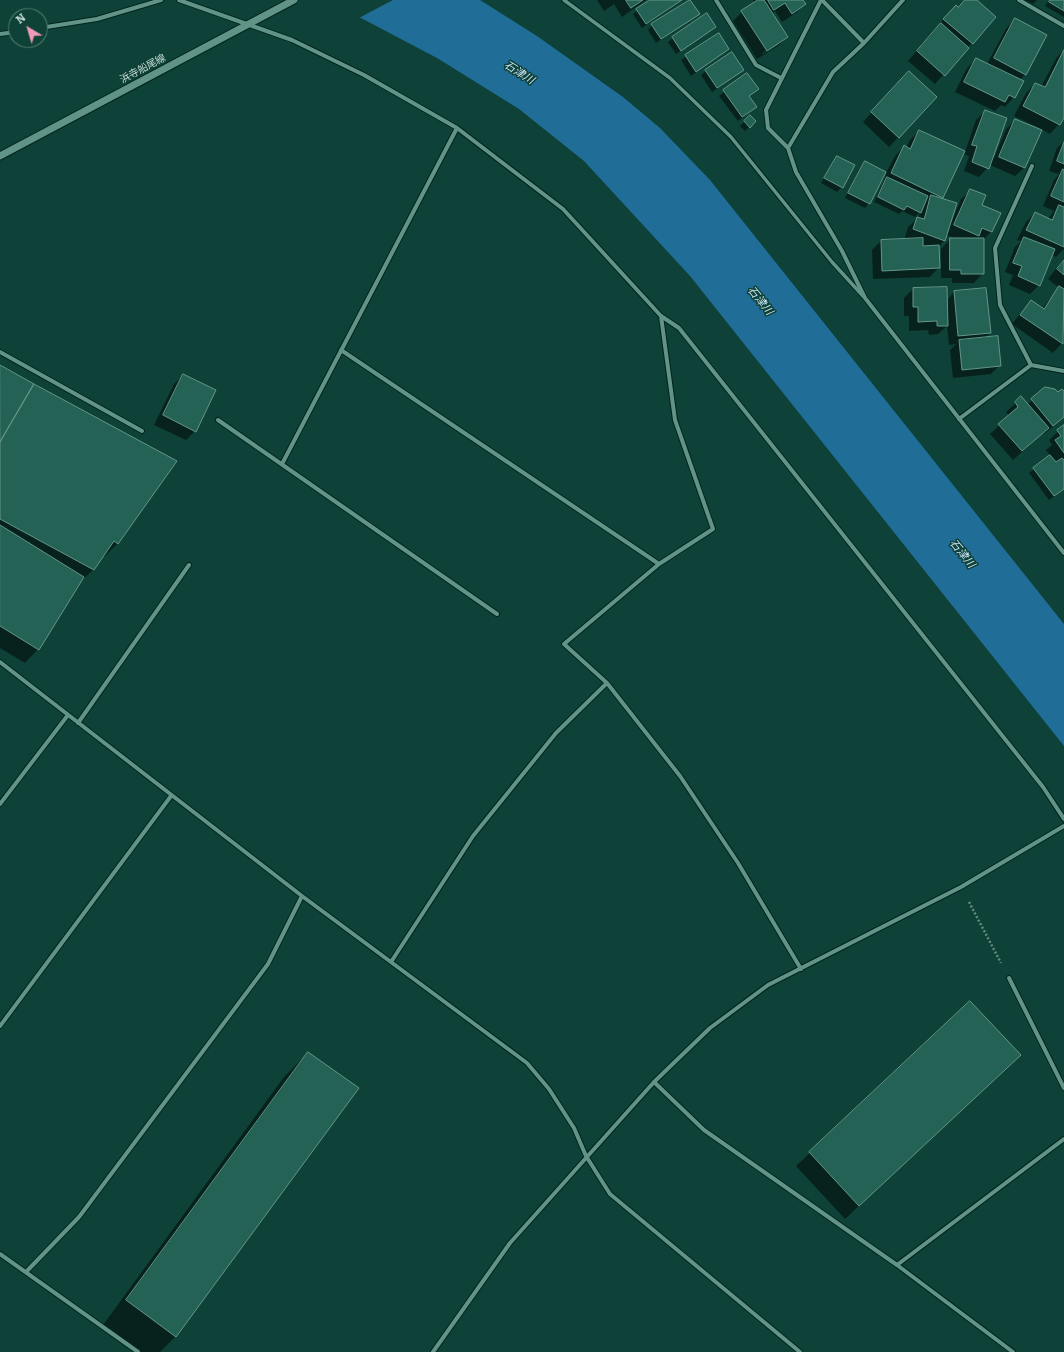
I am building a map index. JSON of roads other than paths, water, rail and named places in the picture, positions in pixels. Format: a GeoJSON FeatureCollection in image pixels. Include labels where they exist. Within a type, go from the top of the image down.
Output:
{"type":"FeatureCollection","features":[{"type":"Feature","properties":{"kind":"street"},"geometry":{"type":"LineString","coordinates":[[48,27],[97,18],[161,0]]}},
{"type":"Feature","properties":{"kind":"street"},"geometry":{"type":"LineString","coordinates":[[179,0],[248,26],[292,40],[364,74],[457,128],[563,209],[661,316],[680,328],[1043,787],[1064,819]]}},
{"type":"Feature","properties":{"kind":"street","name":"浜寺船尾線"},"geometry":{"type":"LineString","coordinates":[[0,156],[248,26],[294,0]]}},
{"type":"Feature","properties":{"kind":"street"},"geometry":{"type":"LineString","coordinates":[[564,0],[670,78],[731,137],[832,262],[865,298],[1064,553]]}},
{"type":"Feature","properties":{"kind":"street"},"geometry":{"type":"LineString","coordinates":[[716,0],[756,65],[781,78]]}},
{"type":"Feature","properties":{"kind":"street"},"geometry":{"type":"LineString","coordinates":[[864,43],[822,0],[766,110],[768,128],[788,148],[796,172],[842,251],[865,298]]}},
{"type":"Feature","properties":{"kind":"street"},"geometry":{"type":"LineString","coordinates":[[788,148],[833,72],[864,43],[903,0]]}},
{"type":"Feature","properties":{"kind":"street"},"geometry":{"type":"LineString","coordinates":[[1018,0],[1064,26]]}},
{"type":"Feature","properties":{"kind":"street"},"geometry":{"type":"LineString","coordinates":[[282,464],[457,128]]}},
{"type":"Feature","properties":{"kind":"street"},"geometry":{"type":"LineString","coordinates":[[1031,365],[1000,305],[995,248],[1032,166]]}},
{"type":"Feature","properties":{"kind":"street"},"geometry":{"type":"LineString","coordinates":[[661,316],[675,420],[713,529],[659,564],[564,644],[607,683],[680,776],[738,863],[801,968]]}},
{"type":"Feature","properties":{"kind":"street"},"geometry":{"type":"LineString","coordinates":[[341,350],[659,564]]}},
{"type":"Feature","properties":{"kind":"street"},"geometry":{"type":"LineString","coordinates":[[0,352],[142,431]]}},
{"type":"Feature","properties":{"kind":"street"},"geometry":{"type":"LineString","coordinates":[[959,419],[1031,365],[1064,371]]}},
{"type":"Feature","properties":{"kind":"street"},"geometry":{"type":"LineString","coordinates":[[218,420],[497,614]]}},
{"type":"Feature","properties":{"kind":"street"},"geometry":{"type":"LineString","coordinates":[[78,723],[189,565]]}},
{"type":"Feature","properties":{"kind":"street"},"geometry":{"type":"LineString","coordinates":[[0,662],[170,796],[527,1063],[549,1089],[574,1128],[586,1156],[610,1194],[800,1352]]}},
{"type":"Feature","properties":{"kind":"street"},"geometry":{"type":"LineString","coordinates":[[392,962],[473,836],[556,733],[607,683]]}},
{"type":"Feature","properties":{"kind":"street"},"geometry":{"type":"LineString","coordinates":[[0,804],[68,715]]}},
{"type":"Feature","properties":{"kind":"street"},"geometry":{"type":"LineString","coordinates":[[0,1026],[170,796]]}},
{"type":"Feature","properties":{"kind":"street"},"geometry":{"type":"LineString","coordinates":[[433,1352],[510,1242],[654,1082],[710,1028],[768,985],[961,887],[1064,826]]}},
{"type":"Feature","properties":{"kind":"street"},"geometry":{"type":"LineString","coordinates":[[26,1272],[79,1217],[268,964],[302,896]]}},
{"type":"Feature","properties":{"kind":"street"},"geometry":{"type":"LineString","coordinates":[[1008,978],[1064,1088]]}},
{"type":"Feature","properties":{"kind":"street"},"geometry":{"type":"LineString","coordinates":[[654,1082],[704,1130],[897,1264],[1013,1352]]}},
{"type":"Feature","properties":{"kind":"street"},"geometry":{"type":"LineString","coordinates":[[897,1264],[1064,1139]]}},
{"type":"Feature","properties":{"kind":"street"},"geometry":{"type":"LineString","coordinates":[[0,1254],[138,1352]]}},
{"type":"Feature","properties":{"kind":"water","name":"石津川"},"geometry":{"type":"Polygon","coordinates":[[[314,0],[480,0],[537,36],[623,97],[660,128],[710,180],[1064,624],[1064,746],[690,276],[584,161],[519,109],[437,58],[361,18],[314,0]]]}}]}
